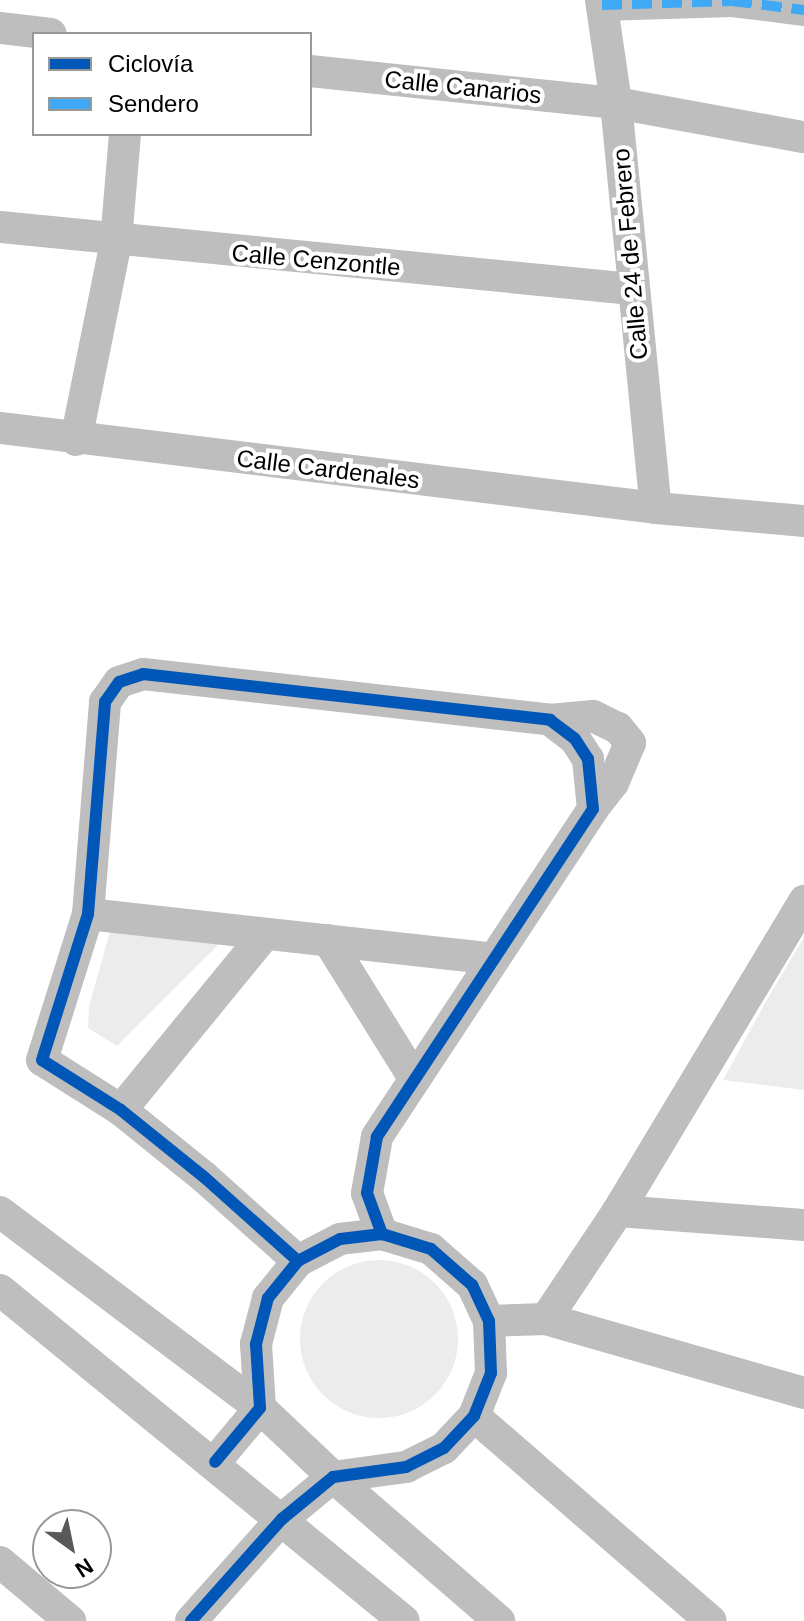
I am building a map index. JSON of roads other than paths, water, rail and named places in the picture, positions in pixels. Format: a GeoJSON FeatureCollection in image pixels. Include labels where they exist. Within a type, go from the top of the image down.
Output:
{"type":"FeatureCollection","features":[{"type":"Feature","properties":{"kind":"street"},"geometry":{"type":"LineString","coordinates":[[602,2],[732,1],[804,10]]}},
{"type":"Feature","properties":{"kind":"street","name":"Calle 24 de Febrero"},"geometry":{"type":"LineString","coordinates":[[602,2],[616,103],[656,508]]}},
{"type":"Feature","properties":{"kind":"street"},"geometry":{"type":"LineString","coordinates":[[0,28],[34,32]]}},
{"type":"Feature","properties":{"kind":"street","name":"Calle Canarios"},"geometry":{"type":"LineString","coordinates":[[312,71],[616,103],[804,137]]}},
{"type":"Feature","properties":{"kind":"street"},"geometry":{"type":"LineString","coordinates":[[76,440],[116,241],[125,136]]}},
{"type":"Feature","properties":{"kind":"street","name":"Calle Cenzontle"},"geometry":{"type":"LineString","coordinates":[[0,227],[116,241],[632,289]]}},
{"type":"Feature","properties":{"kind":"street","name":"Calle Cardenales"},"geometry":{"type":"LineString","coordinates":[[0,428],[76,440],[656,508],[804,521]]}},
{"type":"Feature","properties":{"kind":"street"},"geometry":{"type":"LineString","coordinates":[[298,1261],[204,1177],[121,1110],[42,1060],[88,914],[105,702],[119,682],[143,674],[550,720],[593,716],[618,728],[630,743],[613,783],[377,1137],[367,1193],[382,1234]]}},
{"type":"Feature","properties":{"kind":"street"},"geometry":{"type":"LineString","coordinates":[[550,720],[575,739],[588,759],[593,809]]}},
{"type":"Feature","properties":{"kind":"street"},"geometry":{"type":"LineString","coordinates":[[546,1319],[618,1211],[804,901]]}},
{"type":"Feature","properties":{"kind":"street"},"geometry":{"type":"LineString","coordinates":[[88,914],[494,959]]}},
{"type":"Feature","properties":{"kind":"street"},"geometry":{"type":"LineString","coordinates":[[121,1110],[265,934]]}},
{"type":"Feature","properties":{"kind":"street"},"geometry":{"type":"LineString","coordinates":[[328,940],[414,1078]]}},
{"type":"Feature","properties":{"kind":"street"},"geometry":{"type":"LineString","coordinates":[[618,1211],[804,1225]]}},
{"type":"Feature","properties":{"kind":"street"},"geometry":{"type":"LineString","coordinates":[[0,1212],[260,1408],[333,1477],[499,1621]]}},
{"type":"Feature","properties":{"kind":"street"},"geometry":{"type":"LineString","coordinates":[[191,1621],[282,1519],[333,1477],[406,1467],[444,1448],[474,1416],[491,1373],[489,1321],[472,1285],[431,1249],[382,1234],[340,1239],[298,1261],[268,1298],[256,1344],[260,1408],[215,1462]]}},
{"type":"Feature","properties":{"kind":"street"},"geometry":{"type":"LineString","coordinates":[[0,1290],[215,1462],[404,1621]]}},
{"type":"Feature","properties":{"kind":"street"},"geometry":{"type":"LineString","coordinates":[[489,1321],[546,1319],[804,1393]]}},
{"type":"Feature","properties":{"kind":"street"},"geometry":{"type":"LineString","coordinates":[[474,1416],[711,1621]]}},
{"type":"Feature","properties":{"kind":"street"},"geometry":{"type":"LineString","coordinates":[[0,1562],[70,1621]]}}]}
